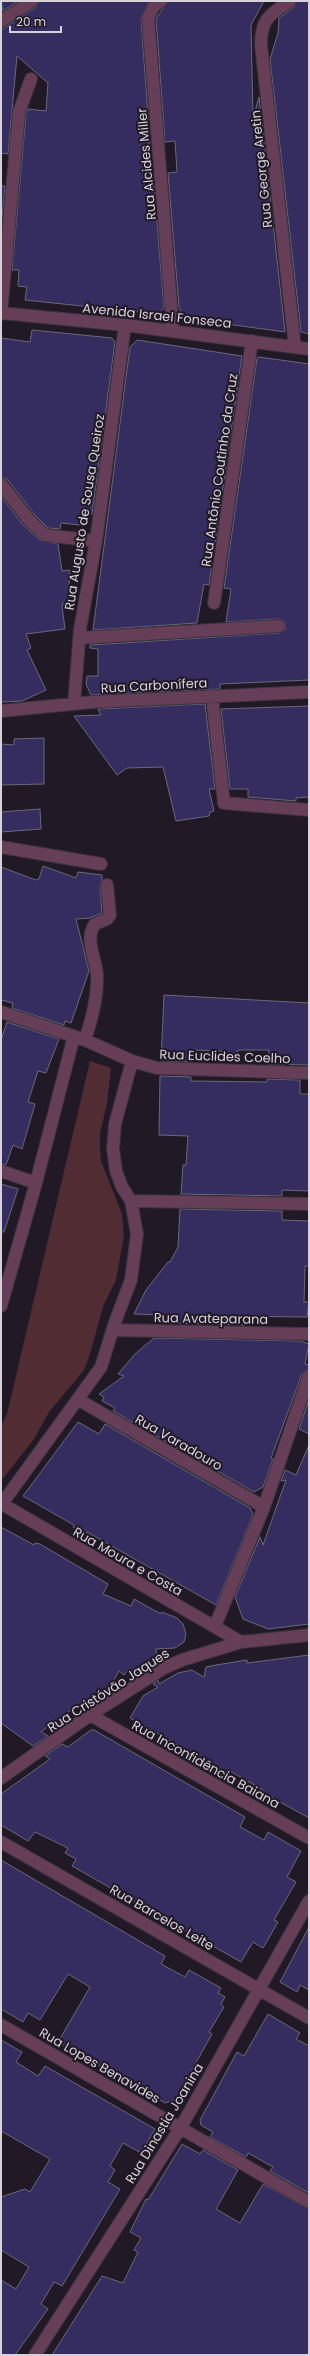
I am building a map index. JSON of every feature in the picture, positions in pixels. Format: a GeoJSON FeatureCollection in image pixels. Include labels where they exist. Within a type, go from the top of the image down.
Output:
{"type":"FeatureCollection","features":[{"type":"Feature","properties":{"kind":"street"},"geometry":{"type":"LineString","coordinates":[[1,21],[32,1]]}},
{"type":"Feature","properties":{"kind":"street","name":"Rua Alcides Miller"},"geometry":{"type":"LineString","coordinates":[[161,1],[154,6],[148,18],[173,331]]}},
{"type":"Feature","properties":{"kind":"street","name":"Rua George Aretin"},"geometry":{"type":"LineString","coordinates":[[290,1],[267,16],[261,31],[295,347]]}},
{"type":"Feature","properties":{"kind":"street"},"geometry":{"type":"LineString","coordinates":[[1,314],[19,112],[31,79]]}},
{"type":"Feature","properties":{"kind":"street","name":"Avenida Israel Fonseca"},"geometry":{"type":"LineString","coordinates":[[1,314],[125,325],[309,349]]}},
{"type":"Feature","properties":{"kind":"street","name":"Rua Augusto de Sousa Queiroz"},"geometry":{"type":"LineString","coordinates":[[74,704],[79,638],[96,541],[125,325]]}},
{"type":"Feature","properties":{"kind":"street","name":"Rua Antônio Coutinho da Cruz"},"geometry":{"type":"LineString","coordinates":[[214,603],[252,341]]}},
{"type":"Feature","properties":{"kind":"street"},"geometry":{"type":"LineString","coordinates":[[1,484],[29,520],[46,534],[96,541]]}},
{"type":"Feature","properties":{"kind":"street"},"geometry":{"type":"LineString","coordinates":[[79,638],[279,626]]}},
{"type":"Feature","properties":{"kind":"street","name":"Rua Carbonífera"},"geometry":{"type":"LineString","coordinates":[[1,711],[74,704],[309,692]]}},
{"type":"Feature","properties":{"kind":"street"},"geometry":{"type":"LineString","coordinates":[[212,696],[224,803],[309,810]]}},
{"type":"Feature","properties":{"kind":"street"},"geometry":{"type":"LineString","coordinates":[[1,847],[101,864]]}},
{"type":"Feature","properties":{"kind":"street"},"geometry":{"type":"LineString","coordinates":[[1,1306],[36,1183],[80,1038],[97,990],[97,974],[90,934],[95,924],[107,919],[110,915],[107,884]]}},
{"type":"Feature","properties":{"kind":"street","name":"Rua Euclides Coelho"},"geometry":{"type":"LineString","coordinates":[[1,1012],[80,1038],[132,1061],[156,1068],[309,1073]]}},
{"type":"Feature","properties":{"kind":"street"},"geometry":{"type":"LineString","coordinates":[[1,1505],[79,1400],[101,1367],[131,1280],[135,1263],[137,1234],[131,1201],[122,1187],[116,1171],[113,1149],[115,1124],[132,1061]]}},
{"type":"Feature","properties":{"kind":"street"},"geometry":{"type":"LineString","coordinates":[[1,1171],[36,1183]]}},
{"type":"Feature","properties":{"kind":"street"},"geometry":{"type":"LineString","coordinates":[[131,1201],[309,1204]]}},
{"type":"Feature","properties":{"kind":"street","name":"Rua Avateparana"},"geometry":{"type":"LineString","coordinates":[[113,1330],[309,1334]]}},
{"type":"Feature","properties":{"kind":"street"},"geometry":{"type":"LineString","coordinates":[[215,1626],[264,1507],[309,1376]]}},
{"type":"Feature","properties":{"kind":"street","name":"Rua Varadouro"},"geometry":{"type":"LineString","coordinates":[[79,1400],[264,1507]]}},
{"type":"Feature","properties":{"kind":"street","name":"Rua Moura e Costa"},"geometry":{"type":"LineString","coordinates":[[1,1505],[241,1642]]}},
{"type":"Feature","properties":{"kind":"street","name":"Rua Cristóvão Jaques"},"geometry":{"type":"LineString","coordinates":[[1,1778],[90,1716],[164,1668],[210,1650],[241,1642],[309,1634]]}},
{"type":"Feature","properties":{"kind":"street","name":"Rua Inconfidência Baiana"},"geometry":{"type":"LineString","coordinates":[[90,1716],[309,1838]]}},
{"type":"Feature","properties":{"kind":"street","name":"Rua Barcelos Leite"},"geometry":{"type":"LineString","coordinates":[[1,1842],[259,1988],[309,2018]]}},
{"type":"Feature","properties":{"kind":"street","name":"Rua Dinastia Joanina"},"geometry":{"type":"LineString","coordinates":[[35,2355],[181,2127],[309,1901]]}},
{"type":"Feature","properties":{"kind":"street","name":"Rua Lopes Benavides"},"geometry":{"type":"LineString","coordinates":[[1,2025],[181,2127],[309,2202]]}},
{"type":"Feature","properties":{"kind":"shaded area"},"geometry":{"type":"Polygon","coordinates":[[[90,1061],[111,1068],[107,1103],[100,1134],[100,1148],[101,1161],[122,1214],[124,1236],[116,1280],[104,1304],[84,1370],[49,1412],[34,1439],[1,1481],[1,1427],[7,1414],[90,1061]]]}},
{"type":"Feature","properties":{"kind":"building"},"geometry":{"type":"Polygon","coordinates":[[[1,1],[18,1],[3,11],[1,1]]]}},
{"type":"Feature","properties":{"kind":"building"},"geometry":{"type":"Polygon","coordinates":[[[39,1],[149,1],[141,19],[150,143],[148,143],[150,175],[153,174],[164,308],[158,314],[25,300],[27,287],[18,286],[19,270],[12,270],[26,114],[28,109],[46,111],[48,83],[17,56],[8,154],[1,153],[1,30],[36,7],[39,1]]]}},
{"type":"Feature","properties":{"kind":"building"},"geometry":{"type":"Polygon","coordinates":[[[168,1],[264,1],[251,25],[253,118],[259,97],[285,332],[183,318],[179,307],[168,173],[177,172],[175,141],[165,142],[156,19],[168,1]]]}},
{"type":"Feature","properties":{"kind":"building"},"geometry":{"type":"Polygon","coordinates":[[[297,1],[309,1],[309,334],[301,332],[270,59],[278,33],[279,18],[294,7],[297,1]]]}},
{"type":"Feature","properties":{"kind":"building"},"geometry":{"type":"Polygon","coordinates":[[[1,186],[5,186],[1,230],[1,186]]]}},
{"type":"Feature","properties":{"kind":"building"},"geometry":{"type":"Polygon","coordinates":[[[32,330],[112,338],[115,342],[92,514],[81,514],[80,525],[61,523],[60,529],[48,528],[35,515],[7,479],[1,477],[1,338],[30,342],[32,330]]]}},
{"type":"Feature","properties":{"kind":"building"},"geometry":{"type":"Polygon","coordinates":[[[137,340],[242,356],[209,585],[204,584],[197,623],[93,630],[130,347],[137,340]]]}},
{"type":"Feature","properties":{"kind":"building"},"geometry":{"type":"Polygon","coordinates":[[[259,357],[309,364],[309,680],[220,684],[220,689],[91,695],[86,684],[87,676],[98,676],[98,649],[90,648],[90,645],[279,633],[286,629],[285,622],[279,619],[226,622],[231,589],[224,588],[257,358],[259,357]]]}},
{"type":"Feature","properties":{"kind":"building"},"geometry":{"type":"Polygon","coordinates":[[[1,496],[23,525],[40,540],[58,544],[62,571],[70,570],[68,603],[63,603],[62,606],[65,629],[26,634],[31,648],[27,650],[46,690],[22,701],[1,702],[1,496]]]}},
{"type":"Feature","properties":{"kind":"building"},"geometry":{"type":"Polygon","coordinates":[[[205,704],[215,789],[209,789],[214,811],[210,812],[209,816],[176,821],[163,767],[127,768],[117,775],[74,716],[101,715],[98,709],[205,704]]]}},
{"type":"Feature","properties":{"kind":"building"},"geometry":{"type":"Polygon","coordinates":[[[309,706],[309,797],[296,798],[296,801],[248,797],[248,789],[230,789],[221,709],[309,706]]]}},
{"type":"Feature","properties":{"kind":"building"},"geometry":{"type":"Polygon","coordinates":[[[44,738],[44,784],[1,785],[1,744],[14,745],[14,739],[44,738]]]}},
{"type":"Feature","properties":{"kind":"building"},"geometry":{"type":"Polygon","coordinates":[[[40,809],[41,829],[1,832],[1,812],[40,809]]]}},
{"type":"Feature","properties":{"kind":"building"},"geometry":{"type":"Polygon","coordinates":[[[43,866],[76,878],[78,872],[102,875],[100,886],[102,913],[90,918],[76,919],[89,971],[71,1023],[65,1021],[64,1025],[12,1008],[13,1003],[1,1000],[1,867],[36,880],[39,879],[43,866]]]}},
{"type":"Feature","properties":{"kind":"building"},"geometry":{"type":"Polygon","coordinates":[[[164,995],[309,1003],[309,1065],[268,1064],[269,1050],[238,1050],[237,1054],[222,1054],[222,1051],[192,1050],[192,1062],[161,1061],[164,995]]]}},
{"type":"Feature","properties":{"kind":"building"},"geometry":{"type":"Polygon","coordinates":[[[7,1022],[59,1039],[46,1073],[38,1071],[28,1102],[35,1104],[22,1149],[13,1145],[6,1165],[1,1164],[1,1040],[7,1022]]]}},
{"type":"Feature","properties":{"kind":"building"},"geometry":{"type":"Polygon","coordinates":[[[160,1076],[191,1077],[191,1081],[267,1082],[267,1079],[300,1080],[300,1094],[309,1094],[309,1191],[282,1190],[282,1196],[181,1194],[183,1165],[186,1165],[188,1136],[159,1135],[160,1076]]]}},
{"type":"Feature","properties":{"kind":"building"},"geometry":{"type":"Polygon","coordinates":[[[1,1184],[18,1189],[4,1232],[1,1232],[1,1184]]]}},
{"type":"Feature","properties":{"kind":"building"},"geometry":{"type":"Polygon","coordinates":[[[180,1209],[282,1211],[282,1220],[309,1221],[309,1266],[305,1266],[304,1302],[309,1302],[307,1317],[218,1317],[245,1325],[161,1323],[165,1315],[134,1314],[146,1290],[168,1262],[170,1262],[178,1247],[180,1209]]]}},
{"type":"Feature","properties":{"kind":"building"},"geometry":{"type":"Polygon","coordinates":[[[154,1338],[300,1341],[309,1344],[305,1364],[309,1365],[309,1369],[302,1374],[271,1458],[273,1459],[263,1487],[254,1492],[113,1411],[115,1408],[102,1401],[104,1397],[99,1394],[124,1376],[118,1374],[135,1354],[154,1338]]]}},
{"type":"Feature","properties":{"kind":"building"},"geometry":{"type":"Polygon","coordinates":[[[309,1399],[309,1434],[299,1429],[309,1399]]]}},
{"type":"Feature","properties":{"kind":"building"},"geometry":{"type":"Polygon","coordinates":[[[78,1422],[99,1434],[105,1424],[250,1508],[253,1515],[216,1605],[87,1532],[86,1534],[73,1527],[74,1525],[23,1496],[78,1422]]]}},
{"type":"Feature","properties":{"kind":"building"},"geometry":{"type":"Polygon","coordinates":[[[309,1445],[309,1624],[268,1629],[243,1619],[235,1597],[260,1537],[263,1545],[286,1480],[281,1481],[285,1470],[296,1475],[309,1445]]]}},
{"type":"Feature","properties":{"kind":"building"},"geometry":{"type":"Polygon","coordinates":[[[1,1527],[34,1545],[35,1543],[40,1544],[108,1584],[103,1594],[131,1606],[134,1599],[161,1614],[162,1612],[177,1618],[183,1624],[186,1634],[184,1642],[175,1648],[156,1649],[157,1664],[138,1676],[128,1670],[124,1675],[119,1671],[105,1696],[99,1693],[59,1718],[41,1732],[48,1736],[33,1746],[1,1723],[1,1527]]]}},
{"type":"Feature","properties":{"kind":"building"},"geometry":{"type":"Polygon","coordinates":[[[309,1655],[309,1818],[262,1792],[263,1790],[230,1771],[229,1774],[130,1718],[143,1696],[158,1687],[153,1684],[158,1680],[159,1684],[178,1673],[192,1670],[204,1677],[206,1667],[216,1665],[247,1660],[247,1663],[309,1655]]]}},
{"type":"Feature","properties":{"kind":"building"},"geometry":{"type":"Polygon","coordinates":[[[91,1730],[94,1730],[245,1817],[240,1827],[264,1840],[268,1832],[301,1851],[287,1877],[296,1882],[274,1920],[278,1922],[263,1948],[253,1942],[241,1962],[72,1866],[76,1859],[65,1853],[68,1848],[35,1832],[28,1841],[1,1825],[1,1794],[50,1759],[45,1756],[62,1744],[68,1747],[91,1730]]]}},
{"type":"Feature","properties":{"kind":"building"},"geometry":{"type":"Polygon","coordinates":[[[1,1860],[165,1956],[161,1964],[185,1977],[189,1970],[221,1988],[218,1993],[225,1997],[221,2004],[224,2007],[209,2032],[212,2034],[175,2100],[165,2103],[58,2042],[90,1987],[68,1974],[40,2020],[28,2013],[23,2022],[1,2009],[1,1860]]]}},
{"type":"Feature","properties":{"kind":"building"},"geometry":{"type":"Polygon","coordinates":[[[309,1927],[309,1990],[300,1985],[297,1992],[280,1982],[309,1927]]]}},
{"type":"Feature","properties":{"kind":"building"},"geometry":{"type":"Polygon","coordinates":[[[268,2014],[300,2033],[296,2039],[309,2046],[309,2193],[270,2171],[273,2167],[248,2153],[246,2157],[210,2137],[213,2132],[201,2125],[200,2120],[237,2052],[244,2056],[268,2014]]]}},
{"type":"Feature","properties":{"kind":"building"},"geometry":{"type":"Polygon","coordinates":[[[1,2040],[22,2052],[16,2062],[38,2076],[45,2066],[155,2129],[141,2153],[123,2143],[110,2166],[115,2170],[108,2182],[120,2189],[62,2286],[54,2282],[41,2304],[48,2309],[15,2355],[1,2355],[1,2280],[16,2289],[29,2267],[1,2250],[1,2197],[25,2189],[30,2192],[50,2159],[1,2131],[1,2040]]]}},
{"type":"Feature","properties":{"kind":"building"},"geometry":{"type":"Polygon","coordinates":[[[182,2144],[200,2154],[203,2150],[238,2170],[216,2209],[240,2223],[263,2184],[309,2209],[309,2355],[52,2355],[102,2276],[123,2283],[138,2252],[134,2250],[141,2238],[130,2232],[146,2199],[148,2200],[182,2144]]]}}]}
